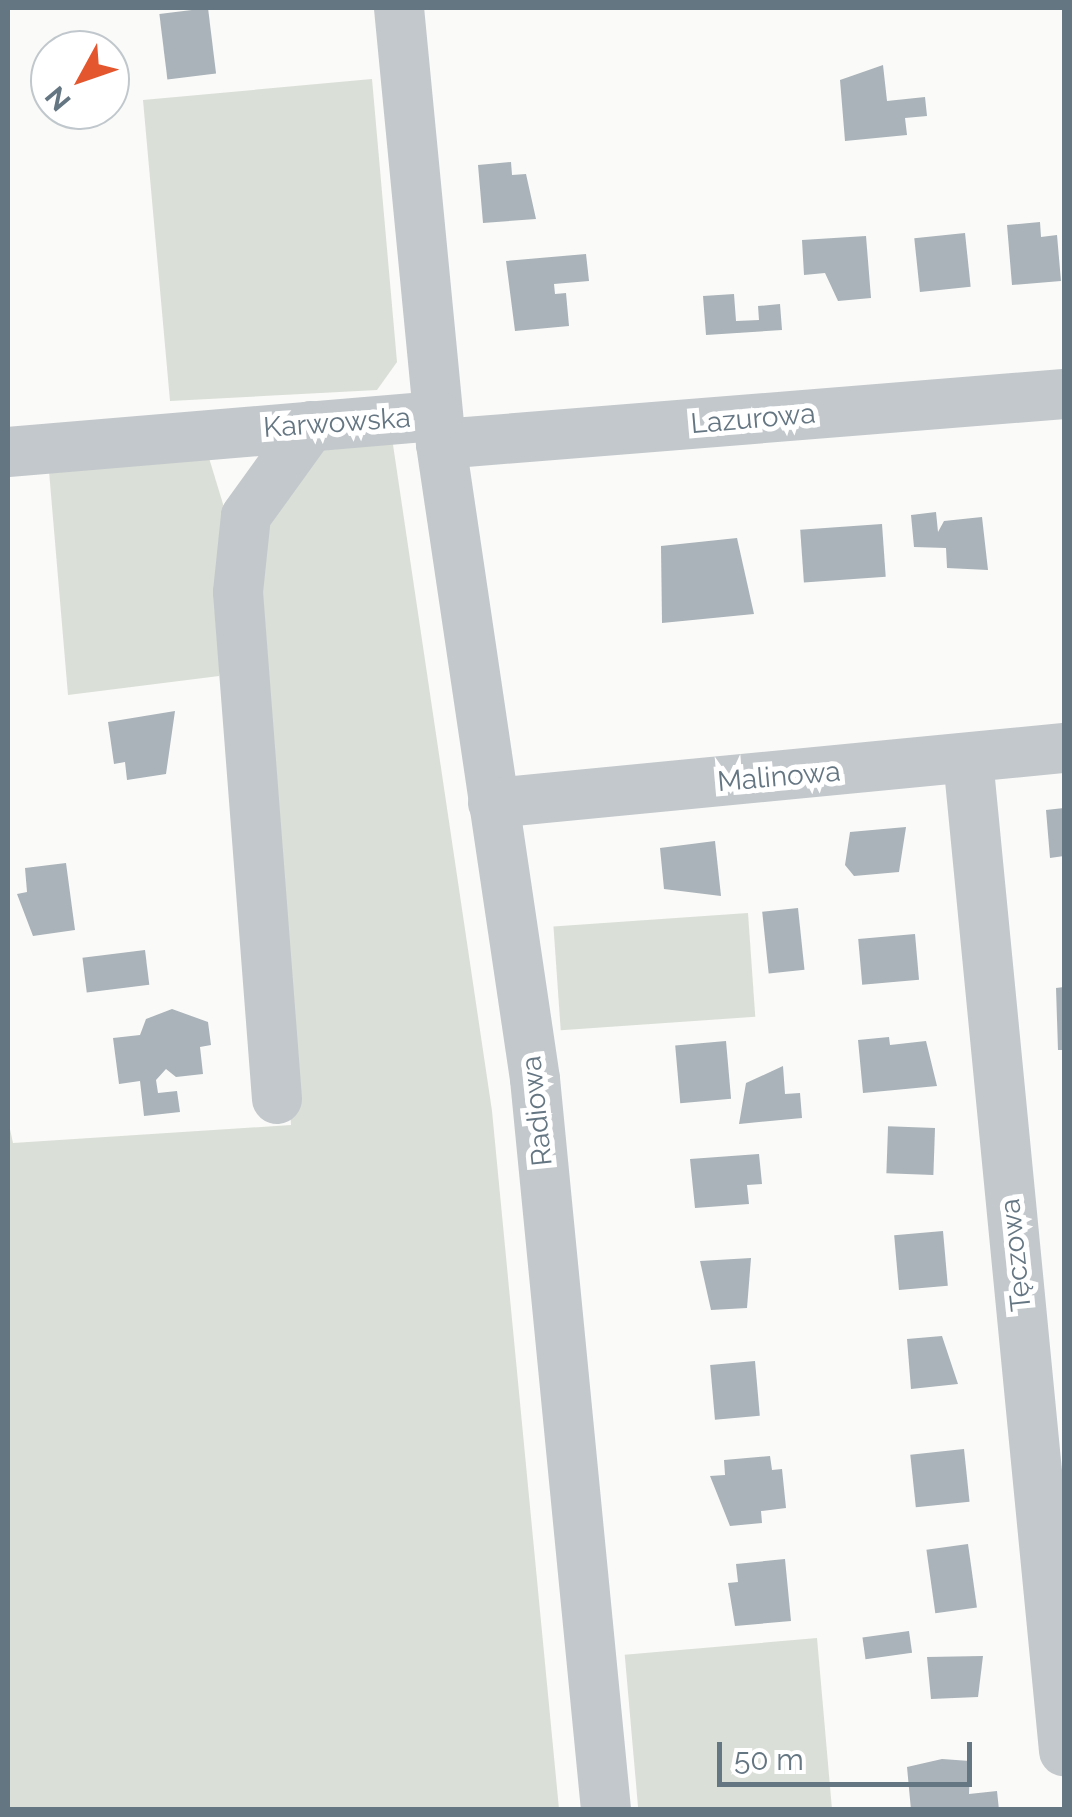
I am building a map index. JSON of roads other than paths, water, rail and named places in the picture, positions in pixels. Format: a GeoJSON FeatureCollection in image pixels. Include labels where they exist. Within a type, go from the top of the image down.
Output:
{"type":"FeatureCollection","features":[{"type":"Feature","properties":{"kind":"street","name":"Karwowska"},"geometry":{"type":"LineString","coordinates":[[8,452],[311,426],[439,430],[400,8]]}},
{"type":"Feature","properties":{"kind":"street","name":"Lazurowa"},"geometry":{"type":"LineString","coordinates":[[439,430],[1064,394]]}},
{"type":"Feature","properties":{"kind":"street"},"geometry":{"type":"LineString","coordinates":[[246,516],[311,426]]}},
{"type":"Feature","properties":{"kind":"street","name":"Radiowa"},"geometry":{"type":"LineString","coordinates":[[439,430],[535,1079],[606,1810]]}},
{"type":"Feature","properties":{"kind":"street"},"geometry":{"type":"LineString","coordinates":[[211,432],[246,516],[238,592],[276,1099]]}},
{"type":"Feature","properties":{"kind":"street","name":"Malinowa"},"geometry":{"type":"LineString","coordinates":[[493,803],[1064,748]]}},
{"type":"Feature","properties":{"kind":"street","name":"Tęczowa"},"geometry":{"type":"LineString","coordinates":[[968,759],[1064,1751]]}}]}
